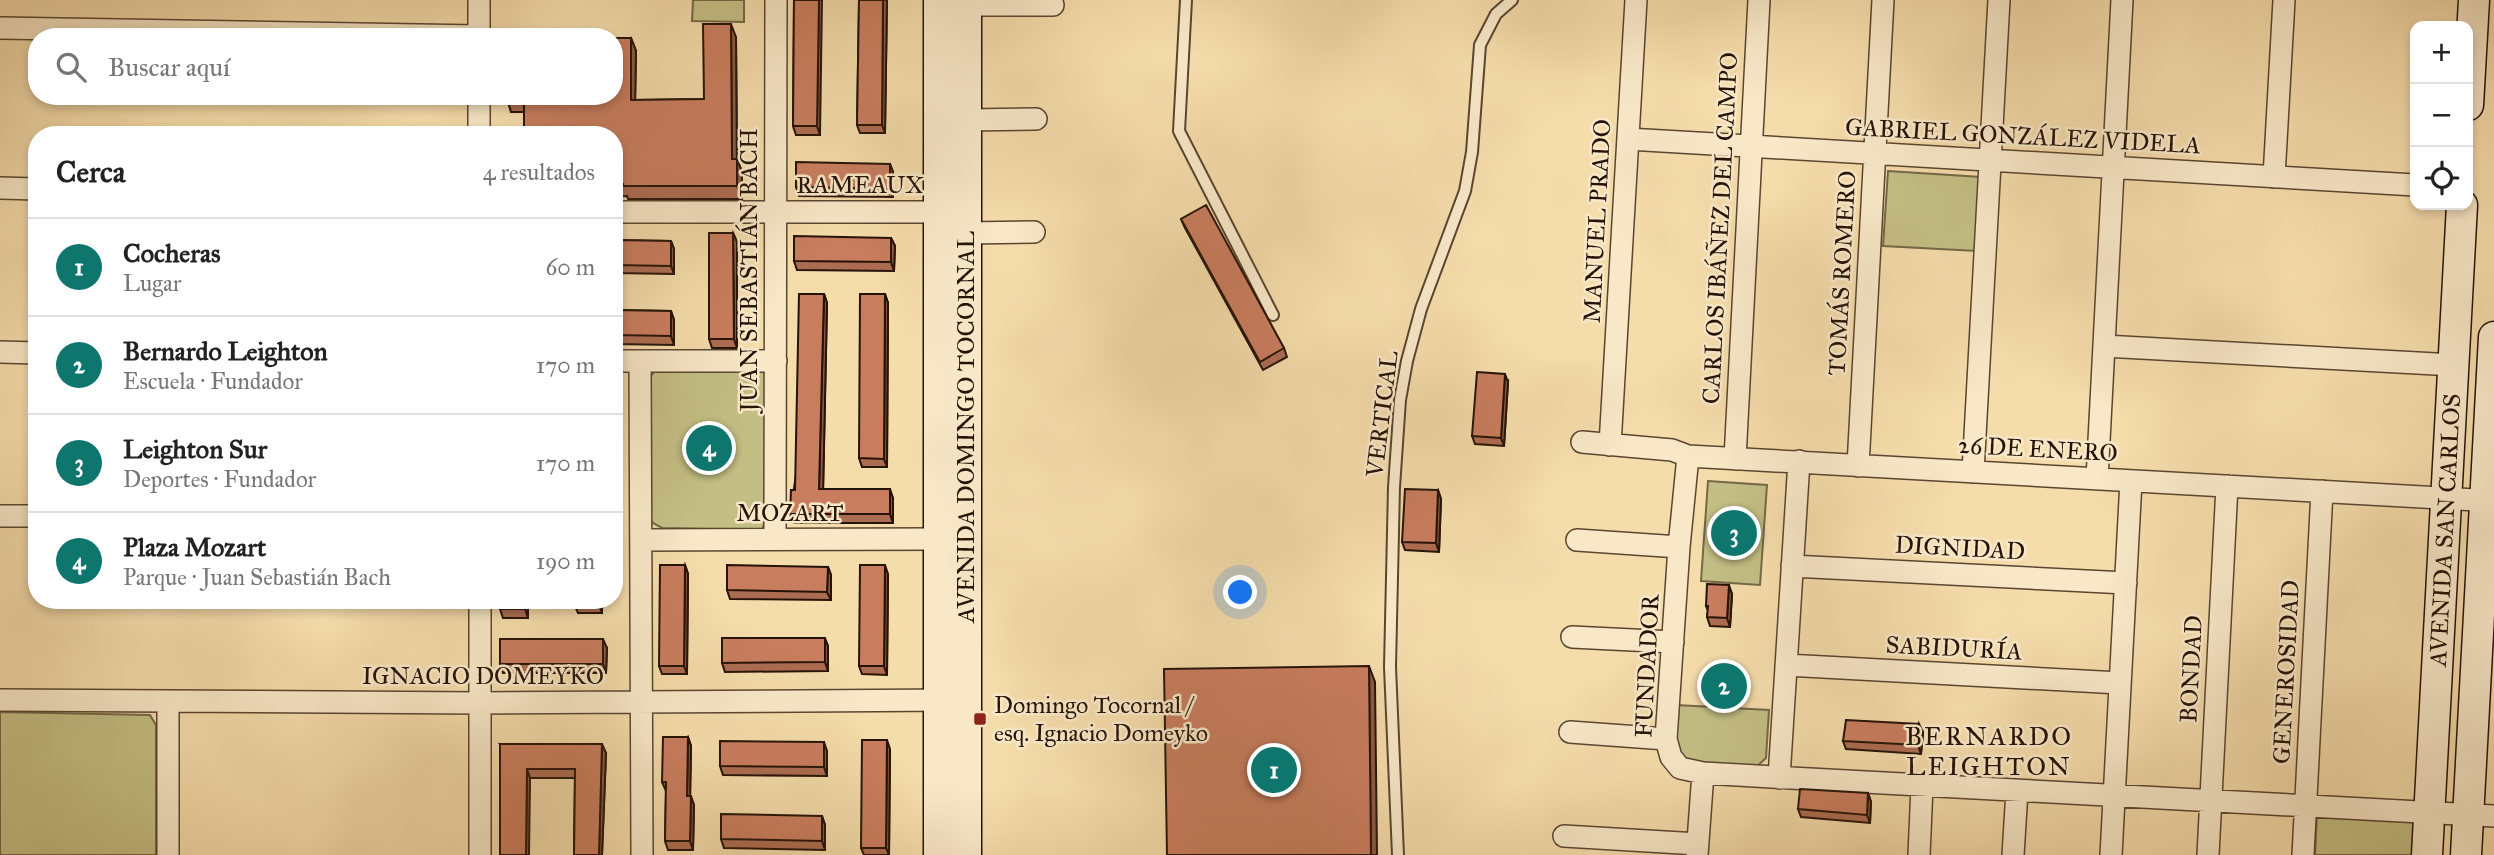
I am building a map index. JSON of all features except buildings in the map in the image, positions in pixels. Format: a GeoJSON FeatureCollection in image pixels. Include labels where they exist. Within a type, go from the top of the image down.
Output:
{"type":"FeatureCollection","features":[{"type":"Feature","properties":{"kind":"main road"},"geometry":{"type":"LineString","coordinates":[[2469,84],[2473,0]]}},
{"type":"Feature","properties":{"kind":"main road","name":"AVENIDA DOMINGO TOCORNAL"},"geometry":{"type":"LineString","coordinates":[[939,855],[953,700],[966,233],[966,120],[957,2]]}},
{"type":"Feature","properties":{"kind":"main road","name":"AVENIDA DOMINGO TOCORNAL"},"geometry":{"type":"LineString","coordinates":[[957,2],[939,212],[939,539],[966,855]]}},
{"type":"Feature","properties":{"kind":"main road","name":"AVENIDA SAN CARLOS"},"geometry":{"type":"LineString","coordinates":[[2427,855],[2462,210]]}},
{"type":"Feature","properties":{"kind":"main road","name":"AVENIDA SAN CARLOS"},"geometry":{"type":"LineString","coordinates":[[2466,855],[2482,816],[2494,337]]}},
{"type":"Feature","properties":{"kind":"street"},"geometry":{"type":"LineString","coordinates":[[479,0],[479,28]]}},
{"type":"Feature","properties":{"kind":"street","name":"JUAN SEBASTIÁN BACH"},"geometry":{"type":"LineString","coordinates":[[775,539],[776,0]]}},
{"type":"Feature","properties":{"kind":"street","name":"MANUEL PRADO"},"geometry":{"type":"LineString","coordinates":[[1610,445],[1636,0]]}},
{"type":"Feature","properties":{"kind":"street","name":"CARLOS IBÁÑEZ DEL CAMPO"},"geometry":{"type":"LineString","coordinates":[[1735,459],[1759,0]]}},
{"type":"Feature","properties":{"kind":"street","name":"TOMÁS ROMERO"},"geometry":{"type":"LineString","coordinates":[[1858,466],[1884,0]]}},
{"type":"Feature","properties":{"kind":"street"},"geometry":{"type":"LineString","coordinates":[[1973,472],[1999,0]]}},
{"type":"Feature","properties":{"kind":"street"},"geometry":{"type":"LineString","coordinates":[[2097,479],[2122,0]]}},
{"type":"Feature","properties":{"kind":"street"},"geometry":{"type":"LineString","coordinates":[[2274,177],[2284,0]]}},
{"type":"Feature","properties":{"kind":"street"},"geometry":{"type":"LineString","coordinates":[[957,2],[1053,5]]}},
{"type":"Feature","properties":{"kind":"street"},"geometry":{"type":"LineString","coordinates":[[0,27],[48,28]]}},
{"type":"Feature","properties":{"kind":"street"},"geometry":{"type":"LineString","coordinates":[[479,105],[479,126]]}},
{"type":"Feature","properties":{"kind":"street"},"geometry":{"type":"LineString","coordinates":[[966,120],[1036,119]]}},
{"type":"Feature","properties":{"kind":"street","name":"GABRIEL GONZÁLEZ VIDELA"},"geometry":{"type":"LineString","coordinates":[[1628,139],[2410,185]]}},
{"type":"Feature","properties":{"kind":"street"},"geometry":{"type":"LineString","coordinates":[[0,188],[28,189]]}},
{"type":"Feature","properties":{"kind":"street","name":"RAMEAUX"},"geometry":{"type":"LineString","coordinates":[[623,212],[939,212]]}},
{"type":"Feature","properties":{"kind":"street"},"geometry":{"type":"LineString","coordinates":[[966,233],[1034,232]]}},
{"type":"Feature","properties":{"kind":"street"},"geometry":{"type":"LineString","coordinates":[[2104,345],[2454,365]]}},
{"type":"Feature","properties":{"kind":"street"},"geometry":{"type":"LineString","coordinates":[[0,352],[28,353]]}},
{"type":"Feature","properties":{"kind":"street"},"geometry":{"type":"LineString","coordinates":[[623,361],[776,361]]}},
{"type":"Feature","properties":{"kind":"street"},"geometry":{"type":"LineString","coordinates":[[640,361],[642,855]]}},
{"type":"Feature","properties":{"kind":"street","name":"26 DE ENERO"},"geometry":{"type":"LineString","coordinates":[[1582,442],[1672,450],[1688,456],[2490,500]]}},
{"type":"Feature","properties":{"kind":"street","name":"FUNDADOR"},"geometry":{"type":"LineString","coordinates":[[1688,456],[1666,739],[1671,757],[1680,768],[1703,772]]}},
{"type":"Feature","properties":{"kind":"street"},"geometry":{"type":"LineString","coordinates":[[1779,778],[1798,461]]}},
{"type":"Feature","properties":{"kind":"street"},"geometry":{"type":"LineString","coordinates":[[2111,855],[2132,481]]}},
{"type":"Feature","properties":{"kind":"street","name":"BONDAD"},"geometry":{"type":"LineString","coordinates":[[2207,855],[2227,486]]}},
{"type":"Feature","properties":{"kind":"street","name":"GENEROSIDAD"},"geometry":{"type":"LineString","coordinates":[[2303,855],[2322,491]]}},
{"type":"Feature","properties":{"kind":"street"},"geometry":{"type":"LineString","coordinates":[[0,516],[28,516]]}},
{"type":"Feature","properties":{"kind":"street","name":"MOZART"},"geometry":{"type":"LineString","coordinates":[[641,540],[939,539]]}},
{"type":"Feature","properties":{"kind":"street"},"geometry":{"type":"LineString","coordinates":[[1577,540],[1679,547]]}},
{"type":"Feature","properties":{"kind":"street","name":"DIGNIDAD"},"geometry":{"type":"LineString","coordinates":[[1792,566],[2126,583]]}},
{"type":"Feature","properties":{"kind":"street"},"geometry":{"type":"LineString","coordinates":[[480,609],[480,855]]}},
{"type":"Feature","properties":{"kind":"street"},"geometry":{"type":"LineString","coordinates":[[1572,637],[1673,642]]}},
{"type":"Feature","properties":{"kind":"street","name":"SABIDURÍA"},"geometry":{"type":"LineString","coordinates":[[1786,665],[2120,683]]}},
{"type":"Feature","properties":{"kind":"street","name":"IGNACIO DOMEYKO"},"geometry":{"type":"LineString","coordinates":[[0,700],[480,703],[953,700]]}},
{"type":"Feature","properties":{"kind":"street"},"geometry":{"type":"LineString","coordinates":[[168,701],[168,855]]}},
{"type":"Feature","properties":{"kind":"street"},"geometry":{"type":"LineString","coordinates":[[1570,732],[1666,739]]}},
{"type":"Feature","properties":{"kind":"street"},"geometry":{"type":"LineString","coordinates":[[1564,836],[1698,849],[1703,772],[2482,816]]}},
{"type":"Feature","properties":{"kind":"street"},"geometry":{"type":"LineString","coordinates":[[1919,855],[1922,786]]}},
{"type":"Feature","properties":{"kind":"street"},"geometry":{"type":"LineString","coordinates":[[2013,855],[2017,791]]}},
{"type":"Feature","properties":{"kind":"lane"},"geometry":{"type":"LineString","coordinates":[[1186,0],[1179,131],[1273,315]]}},
{"type":"Feature","properties":{"kind":"lane","name":"VERTICAL"},"geometry":{"type":"LineString","coordinates":[[1398,855],[1391,667],[1394,486],[1400,400],[1421,309],[1469,174],[1480,46],[1496,14],[1512,0]]}},
{"type":"Feature","properties":{"kind":"shaded area"},"geometry":{"type":"Polygon","coordinates":[[[693,0],[744,0],[744,22],[692,21],[693,0]]]}},
{"type":"Feature","properties":{"kind":"shaded area"},"geometry":{"type":"Polygon","coordinates":[[[1888,171],[1981,177],[1977,251],[1883,246],[1888,171]]]}},
{"type":"Feature","properties":{"kind":"shaded area"},"geometry":{"type":"Polygon","coordinates":[[[758,366],[767,376],[766,519],[762,530],[662,528],[651,522],[651,376],[658,367],[758,366]]]}},
{"type":"Feature","properties":{"kind":"shaded area"},"geometry":{"type":"Polygon","coordinates":[[[1708,481],[1767,485],[1760,585],[1701,581],[1708,481]]]}},
{"type":"Feature","properties":{"kind":"shaded area"},"geometry":{"type":"Polygon","coordinates":[[[1676,705],[1769,710],[1766,758],[1755,768],[1685,763],[1674,751],[1676,705]]]}},
{"type":"Feature","properties":{"kind":"shaded area"},"geometry":{"type":"Polygon","coordinates":[[[0,712],[150,715],[156,725],[156,855],[0,855],[0,712]]]}},
{"type":"Feature","properties":{"kind":"shaded area"},"geometry":{"type":"Polygon","coordinates":[[[2317,813],[2417,818],[2415,855],[2315,855],[2317,813]]]}},
{"type":"Feature","properties":{"kind":"place","name":"Plaza Mozart"},"geometry":{"type":"Point","coordinates":[709,448]}},
{"type":"Feature","properties":{"kind":"place","name":"Leighton Sur"},"geometry":{"type":"Point","coordinates":[1734,533]}},
{"type":"Feature","properties":{"kind":"place","name":"Bernardo Leighton"},"geometry":{"type":"Point","coordinates":[1724,686]}},
{"type":"Feature","properties":{"kind":"place","name":"Domingo Tocornal / esq. Ignacio Domeyko"},"geometry":{"type":"Point","coordinates":[980,719]}},
{"type":"Feature","properties":{"kind":"place","name":"Cocheras"},"geometry":{"type":"Point","coordinates":[1274,770]}},
{"type":"Feature","properties":{"kind":"district","name":"BERNARDO LEIGHTON"},"geometry":{"type":"Point","coordinates":[1989,751]}}]}
